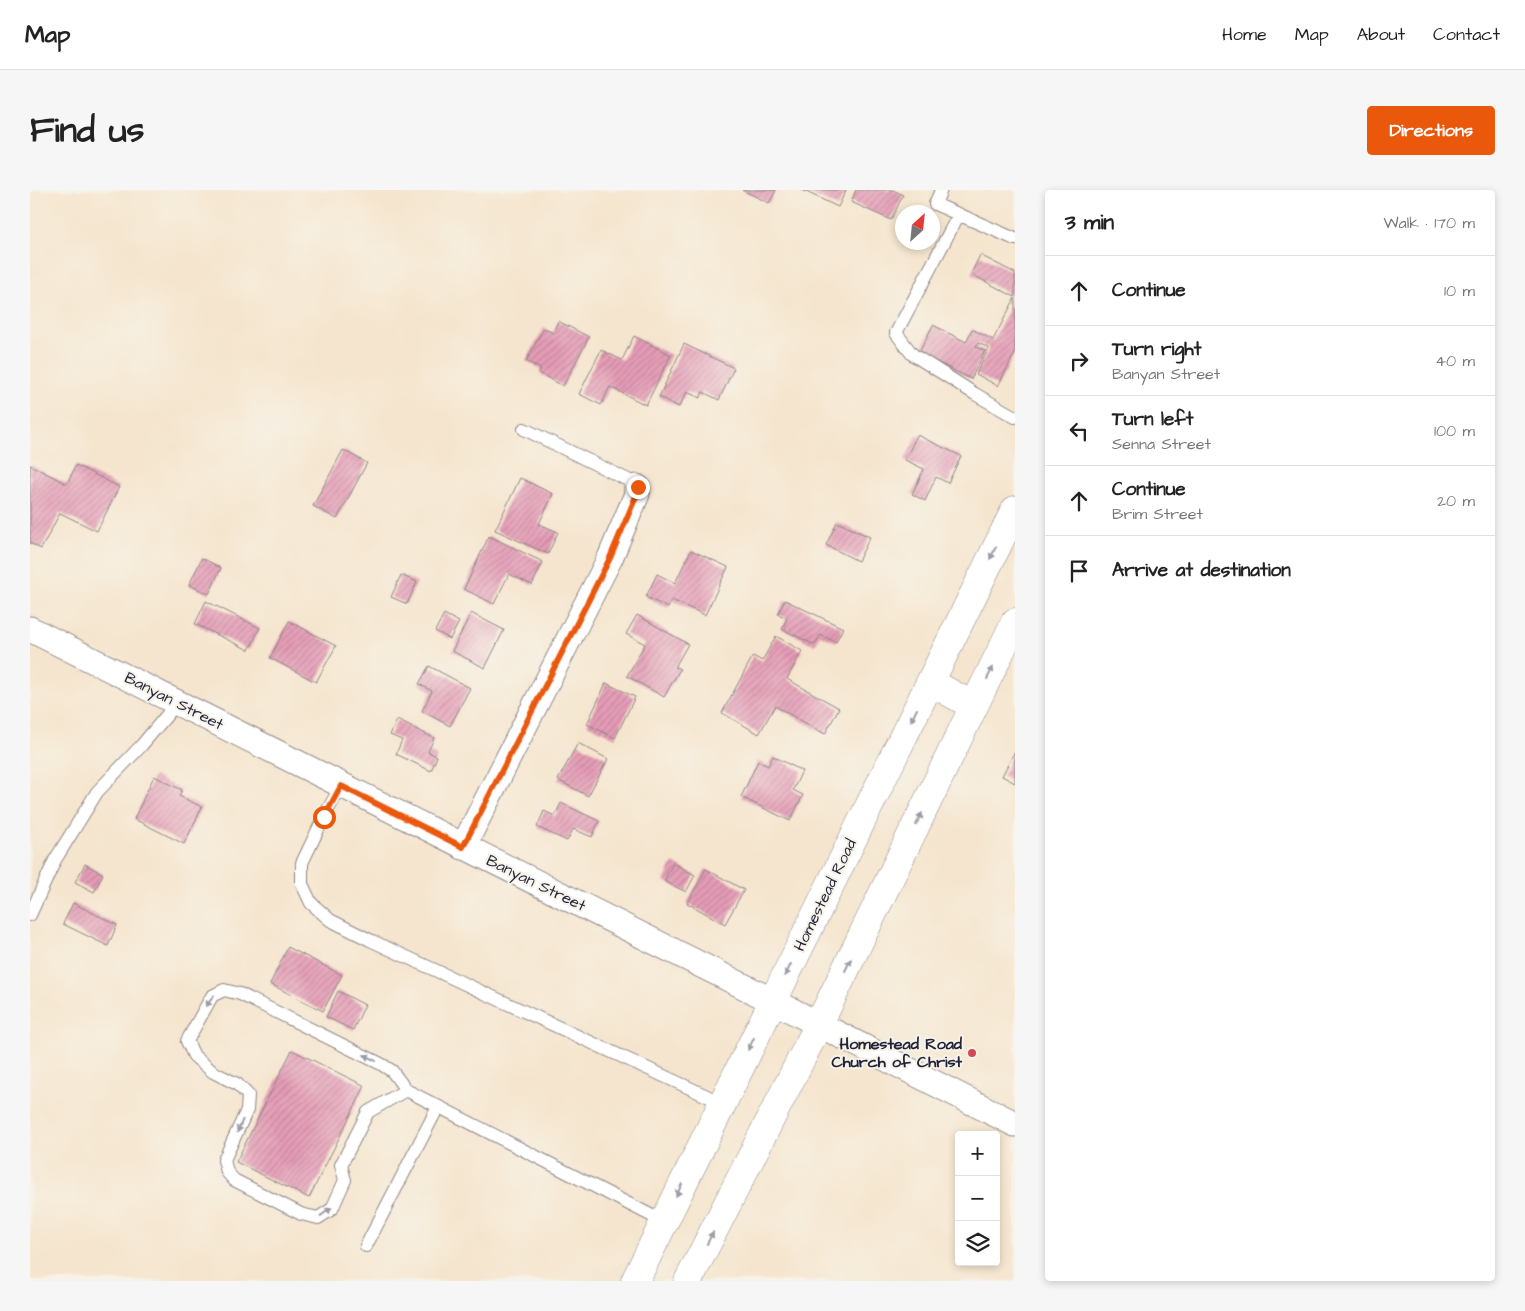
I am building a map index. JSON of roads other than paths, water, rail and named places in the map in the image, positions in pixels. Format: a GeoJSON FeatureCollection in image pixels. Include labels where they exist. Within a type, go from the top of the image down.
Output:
{"type":"FeatureCollection","features":[{"type":"Feature","properties":{"kind":"main road","name":"Homestead Road"},"geometry":{"type":"LineString","coordinates":[[635,1281],[1015,510]]}},
{"type":"Feature","properties":{"kind":"main road"},"geometry":{"type":"LineString","coordinates":[[688,1281],[819,1024],[1015,622]]}},
{"type":"Feature","properties":{"kind":"main road"},"geometry":{"type":"LineString","coordinates":[[930,682],[974,706]]}},
{"type":"Feature","properties":{"kind":"street"},"geometry":{"type":"LineString","coordinates":[[463,847],[610,558],[637,494],[638,487]]}},
{"type":"Feature","properties":{"kind":"street","name":"Banyan Street"},"geometry":{"type":"LineString","coordinates":[[30,629],[1015,1124]]}},
{"type":"Feature","properties":{"kind":"lane"},"geometry":{"type":"LineString","coordinates":[[942,190],[935,204],[1015,239]]}},
{"type":"Feature","properties":{"kind":"lane"},"geometry":{"type":"LineString","coordinates":[[959,214],[896,333],[912,354],[975,394],[1015,416]]}},
{"type":"Feature","properties":{"kind":"lane"},"geometry":{"type":"LineString","coordinates":[[524,429],[632,482],[638,487]]}},
{"type":"Feature","properties":{"kind":"lane"},"geometry":{"type":"LineString","coordinates":[[30,915],[55,860],[97,792],[141,746],[177,703]]}},
{"type":"Feature","properties":{"kind":"lane"},"geometry":{"type":"LineString","coordinates":[[341,786],[302,864],[302,884],[311,903],[330,920],[722,1103]]}},
{"type":"Feature","properties":{"kind":"lane"},"geometry":{"type":"LineString","coordinates":[[406,1090],[368,1112],[341,1165],[345,1180],[332,1209],[318,1218],[301,1214],[234,1180],[227,1172],[224,1160],[247,1110],[248,1095],[237,1084],[213,1072],[194,1056],[187,1041],[212,996],[224,990],[240,994],[381,1064],[392,1071],[406,1090],[664,1222]]}},
{"type":"Feature","properties":{"kind":"lane"},"geometry":{"type":"LineString","coordinates":[[366,1246],[438,1106]]}},
{"type":"Feature","properties":{"kind":"place","name":"Homestead Road Church of Christ"},"geometry":{"type":"Point","coordinates":[972,1053]}}]}
